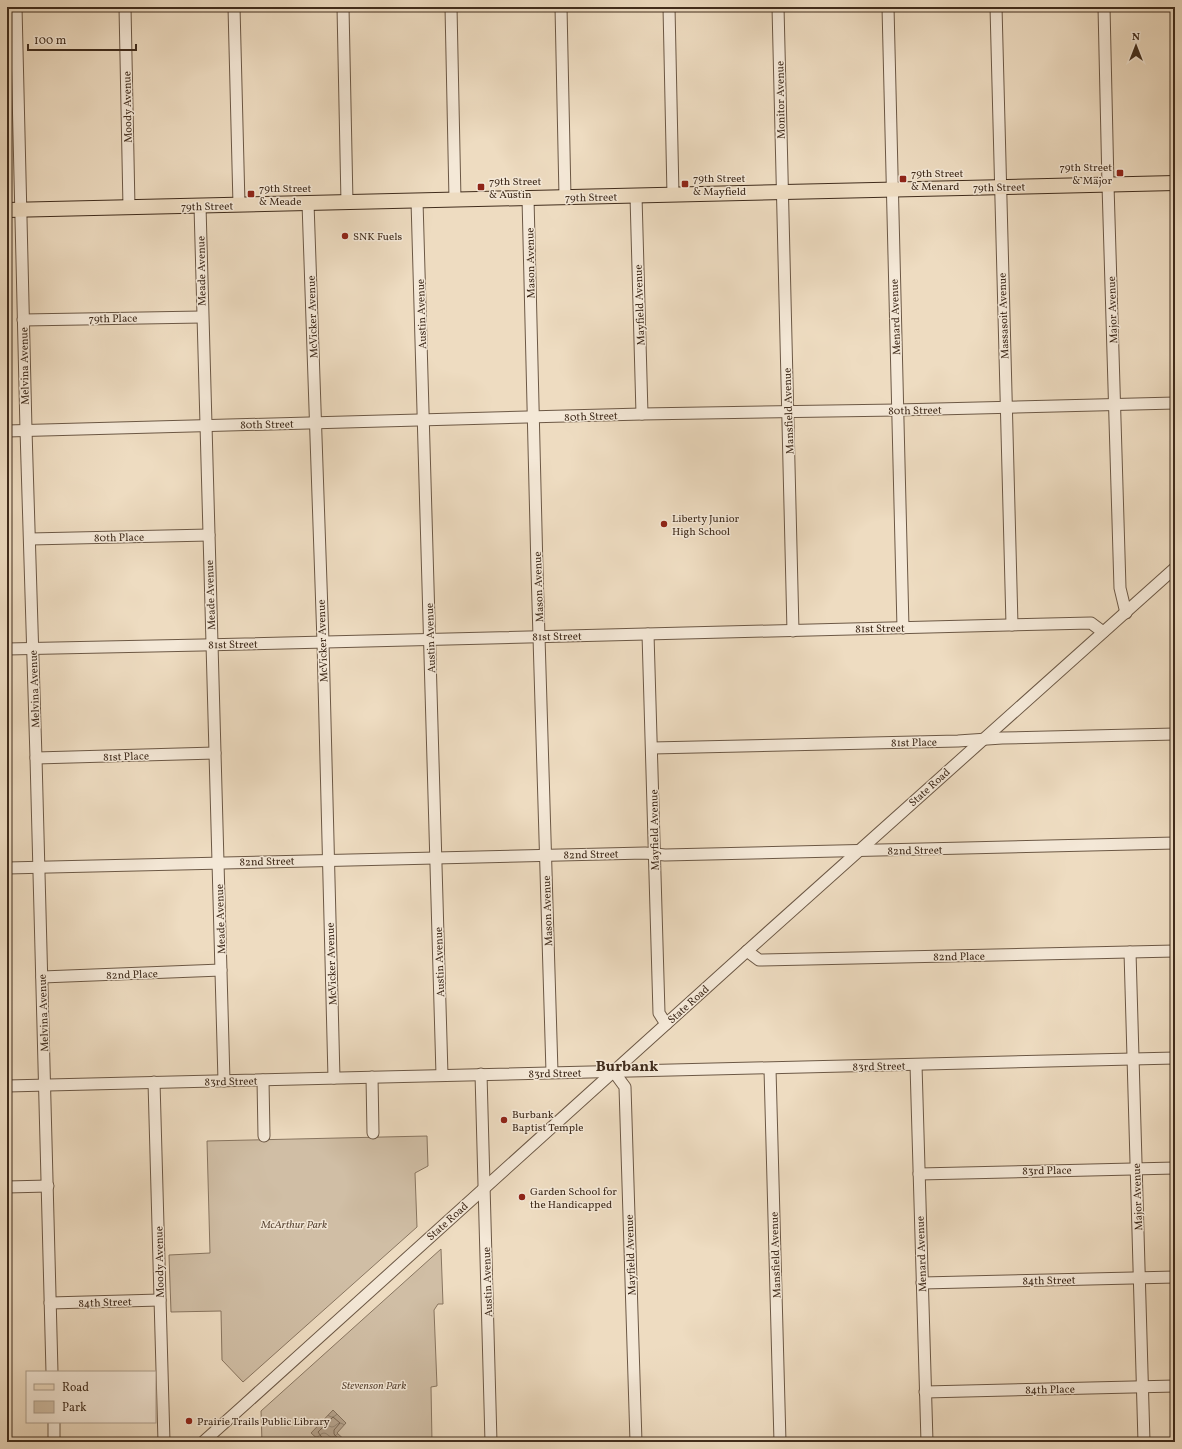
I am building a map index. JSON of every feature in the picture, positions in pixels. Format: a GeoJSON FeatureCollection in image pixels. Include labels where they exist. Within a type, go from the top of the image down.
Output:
{"type":"FeatureCollection","features":[{"type":"Feature","properties":{"kind":"main road","name":"79th Street"},"geometry":{"type":"LineString","coordinates":[[14,210],[1175,183]]}},
{"type":"Feature","properties":{"kind":"street","name":"Melvina Avenue"},"geometry":{"type":"LineString","coordinates":[[16,7],[14,210],[23,320],[52,1371]]}},
{"type":"Feature","properties":{"kind":"street","name":"Moody Avenue"},"geometry":{"type":"LineString","coordinates":[[125,7],[129,208]]}},
{"type":"Feature","properties":{"kind":"street"},"geometry":{"type":"LineString","coordinates":[[234,7],[239,205]]}},
{"type":"Feature","properties":{"kind":"street"},"geometry":{"type":"LineString","coordinates":[[342,7],[347,202]]}},
{"type":"Feature","properties":{"kind":"street"},"geometry":{"type":"LineString","coordinates":[[451,7],[455,200]]}},
{"type":"Feature","properties":{"kind":"street"},"geometry":{"type":"LineString","coordinates":[[561,7],[565,197]]}},
{"type":"Feature","properties":{"kind":"street"},"geometry":{"type":"LineString","coordinates":[[669,7],[673,195]]}},
{"type":"Feature","properties":{"kind":"street","name":"Monitor Avenue"},"geometry":{"type":"LineString","coordinates":[[778,7],[782,192]]}},
{"type":"Feature","properties":{"kind":"street","name":"Menard Avenue"},"geometry":{"type":"LineString","coordinates":[[888,7],[891,190],[903,628]]}},
{"type":"Feature","properties":{"kind":"street","name":"Massasoit Avenue"},"geometry":{"type":"LineString","coordinates":[[996,7],[1012,625]]}},
{"type":"Feature","properties":{"kind":"street","name":"Major Avenue"},"geometry":{"type":"LineString","coordinates":[[1104,7],[1120,588],[1126,613]]}},
{"type":"Feature","properties":{"kind":"street","name":"Mansfield Avenue"},"geometry":{"type":"LineString","coordinates":[[782,192],[793,630]]}},
{"type":"Feature","properties":{"kind":"street","name":"Mayfield Avenue"},"geometry":{"type":"LineString","coordinates":[[636,196],[642,414]]}},
{"type":"Feature","properties":{"kind":"street","name":"Mason Avenue"},"geometry":{"type":"LineString","coordinates":[[528,198],[552,1072]]}},
{"type":"Feature","properties":{"kind":"street","name":"Austin Avenue"},"geometry":{"type":"LineString","coordinates":[[417,201],[437,857],[442,1075]]}},
{"type":"Feature","properties":{"kind":"street","name":"McVicker Avenue"},"geometry":{"type":"LineString","coordinates":[[308,203],[323,642],[327,860],[334,1078]]}},
{"type":"Feature","properties":{"kind":"street","name":"Meade Avenue"},"geometry":{"type":"LineString","coordinates":[[200,206],[224,1081]]}},
{"type":"Feature","properties":{"kind":"street","name":"79th Place"},"geometry":{"type":"LineString","coordinates":[[23,320],[202,316]]}},
{"type":"Feature","properties":{"kind":"street","name":"80th Street"},"geometry":{"type":"LineString","coordinates":[[7,431],[642,414],[1006,408],[1175,403]]}},
{"type":"Feature","properties":{"kind":"street","name":"80th Place"},"geometry":{"type":"LineString","coordinates":[[30,539],[209,535]]}},
{"type":"Feature","properties":{"kind":"street","name":"State Road"},"geometry":{"type":"LineString","coordinates":[[202,1442],[242,1408],[858,851],[1175,568]]}},
{"type":"Feature","properties":{"kind":"street","name":"81st Street"},"geometry":{"type":"LineString","coordinates":[[7,649],[1091,623],[1103,632]]}},
{"type":"Feature","properties":{"kind":"street","name":"Mayfield Avenue"},"geometry":{"type":"LineString","coordinates":[[648,634],[659,1013],[666,1024]]}},
{"type":"Feature","properties":{"kind":"street","name":"81st Place"},"geometry":{"type":"LineString","coordinates":[[652,748],[1175,734]]}},
{"type":"Feature","properties":{"kind":"street","name":"81st Place"},"geometry":{"type":"LineString","coordinates":[[36,758],[215,753]]}},
{"type":"Feature","properties":{"kind":"street","name":"82nd Street"},"geometry":{"type":"LineString","coordinates":[[7,868],[437,857],[858,851],[1175,843]]}},
{"type":"Feature","properties":{"kind":"street","name":"82nd Place"},"geometry":{"type":"LineString","coordinates":[[747,951],[759,960],[1175,951]]}},
{"type":"Feature","properties":{"kind":"street","name":"Major Avenue"},"geometry":{"type":"LineString","coordinates":[[1130,952],[1144,1442]]}},
{"type":"Feature","properties":{"kind":"street","name":"82nd Place"},"geometry":{"type":"LineString","coordinates":[[42,977],[221,970]]}},
{"type":"Feature","properties":{"kind":"street","name":"83rd Street"},"geometry":{"type":"LineString","coordinates":[[7,1086],[552,1072],[770,1069],[1175,1058]]}},
{"type":"Feature","properties":{"kind":"street","name":"Menard Avenue"},"geometry":{"type":"LineString","coordinates":[[916,1065],[927,1442]]}},
{"type":"Feature","properties":{"kind":"street","name":"Mansfield Avenue"},"geometry":{"type":"LineString","coordinates":[[770,1069],[780,1442]]}},
{"type":"Feature","properties":{"kind":"street","name":"Mayfield Avenue"},"geometry":{"type":"LineString","coordinates":[[614,1072],[625,1087],[636,1442]]}},
{"type":"Feature","properties":{"kind":"street","name":"Austin Avenue"},"geometry":{"type":"LineString","coordinates":[[481,1074],[491,1442]]}},
{"type":"Feature","properties":{"kind":"street"},"geometry":{"type":"LineString","coordinates":[[372,1077],[373,1133]]}},
{"type":"Feature","properties":{"kind":"street"},"geometry":{"type":"LineString","coordinates":[[263,1080],[264,1136]]}},
{"type":"Feature","properties":{"kind":"street","name":"Moody Avenue"},"geometry":{"type":"LineString","coordinates":[[154,1082],[164,1442]]}},
{"type":"Feature","properties":{"kind":"street","name":"83rd Place"},"geometry":{"type":"LineString","coordinates":[[919,1174],[1175,1168]]}},
{"type":"Feature","properties":{"kind":"street"},"geometry":{"type":"LineString","coordinates":[[7,1187],[48,1186]]}},
{"type":"Feature","properties":{"kind":"street","name":"84th Street"},"geometry":{"type":"LineString","coordinates":[[922,1283],[1175,1277]]}},
{"type":"Feature","properties":{"kind":"street","name":"84th Street"},"geometry":{"type":"LineString","coordinates":[[50,1303],[160,1300]]}},
{"type":"Feature","properties":{"kind":"street","name":"84th Place"},"geometry":{"type":"LineString","coordinates":[[925,1392],[1175,1386]]}},
{"type":"Feature","properties":{"kind":"street"},"geometry":{"type":"LineString","coordinates":[[54,1423],[54,1442]]}},
{"type":"Feature","properties":{"kind":"green space","name":"McArthur Park"},"geometry":{"type":"Polygon","coordinates":[[[427,1136],[428,1166],[415,1173],[417,1227],[243,1382],[222,1360],[221,1311],[171,1312],[169,1255],[210,1253],[207,1141],[427,1136]]]}},
{"type":"Feature","properties":{"kind":"green space","name":"Stevenson Park"},"geometry":{"type":"Polygon","coordinates":[[[441,1249],[443,1304],[438,1304],[434,1310],[437,1386],[431,1387],[432,1442],[262,1442],[261,1411],[441,1249]]]}},
{"type":"Feature","properties":{"kind":"water"},"geometry":{"type":"Polygon","coordinates":[[[333,1410],[346,1423],[337,1433],[347,1442],[321,1442],[311,1433],[333,1410]]]}},
{"type":"Feature","properties":{"kind":"place","name":"79th Street & Major"},"geometry":{"type":"Point","coordinates":[1120,173]}},
{"type":"Feature","properties":{"kind":"place","name":"79th Street & Menard"},"geometry":{"type":"Point","coordinates":[903,179]}},
{"type":"Feature","properties":{"kind":"place","name":"79th Street & Mayfield"},"geometry":{"type":"Point","coordinates":[685,184]}},
{"type":"Feature","properties":{"kind":"place","name":"79th Street & Austin"},"geometry":{"type":"Point","coordinates":[481,187]}},
{"type":"Feature","properties":{"kind":"place","name":"79th Street & Meade"},"geometry":{"type":"Point","coordinates":[251,194]}},
{"type":"Feature","properties":{"kind":"place","name":"SNK Fuels"},"geometry":{"type":"Point","coordinates":[345,236]}},
{"type":"Feature","properties":{"kind":"place","name":"Liberty Junior High School"},"geometry":{"type":"Point","coordinates":[664,524]}},
{"type":"Feature","properties":{"kind":"place","name":"Burbank Baptist Temple"},"geometry":{"type":"Point","coordinates":[504,1120]}},
{"type":"Feature","properties":{"kind":"place","name":"Garden School for the Handicapped"},"geometry":{"type":"Point","coordinates":[522,1197]}},
{"type":"Feature","properties":{"kind":"place","name":"Prairie Trails Public Library"},"geometry":{"type":"Point","coordinates":[189,1421]}},
{"type":"Feature","properties":{"kind":"district","name":"Burbank"},"geometry":{"type":"Point","coordinates":[627,1066]}}]}
